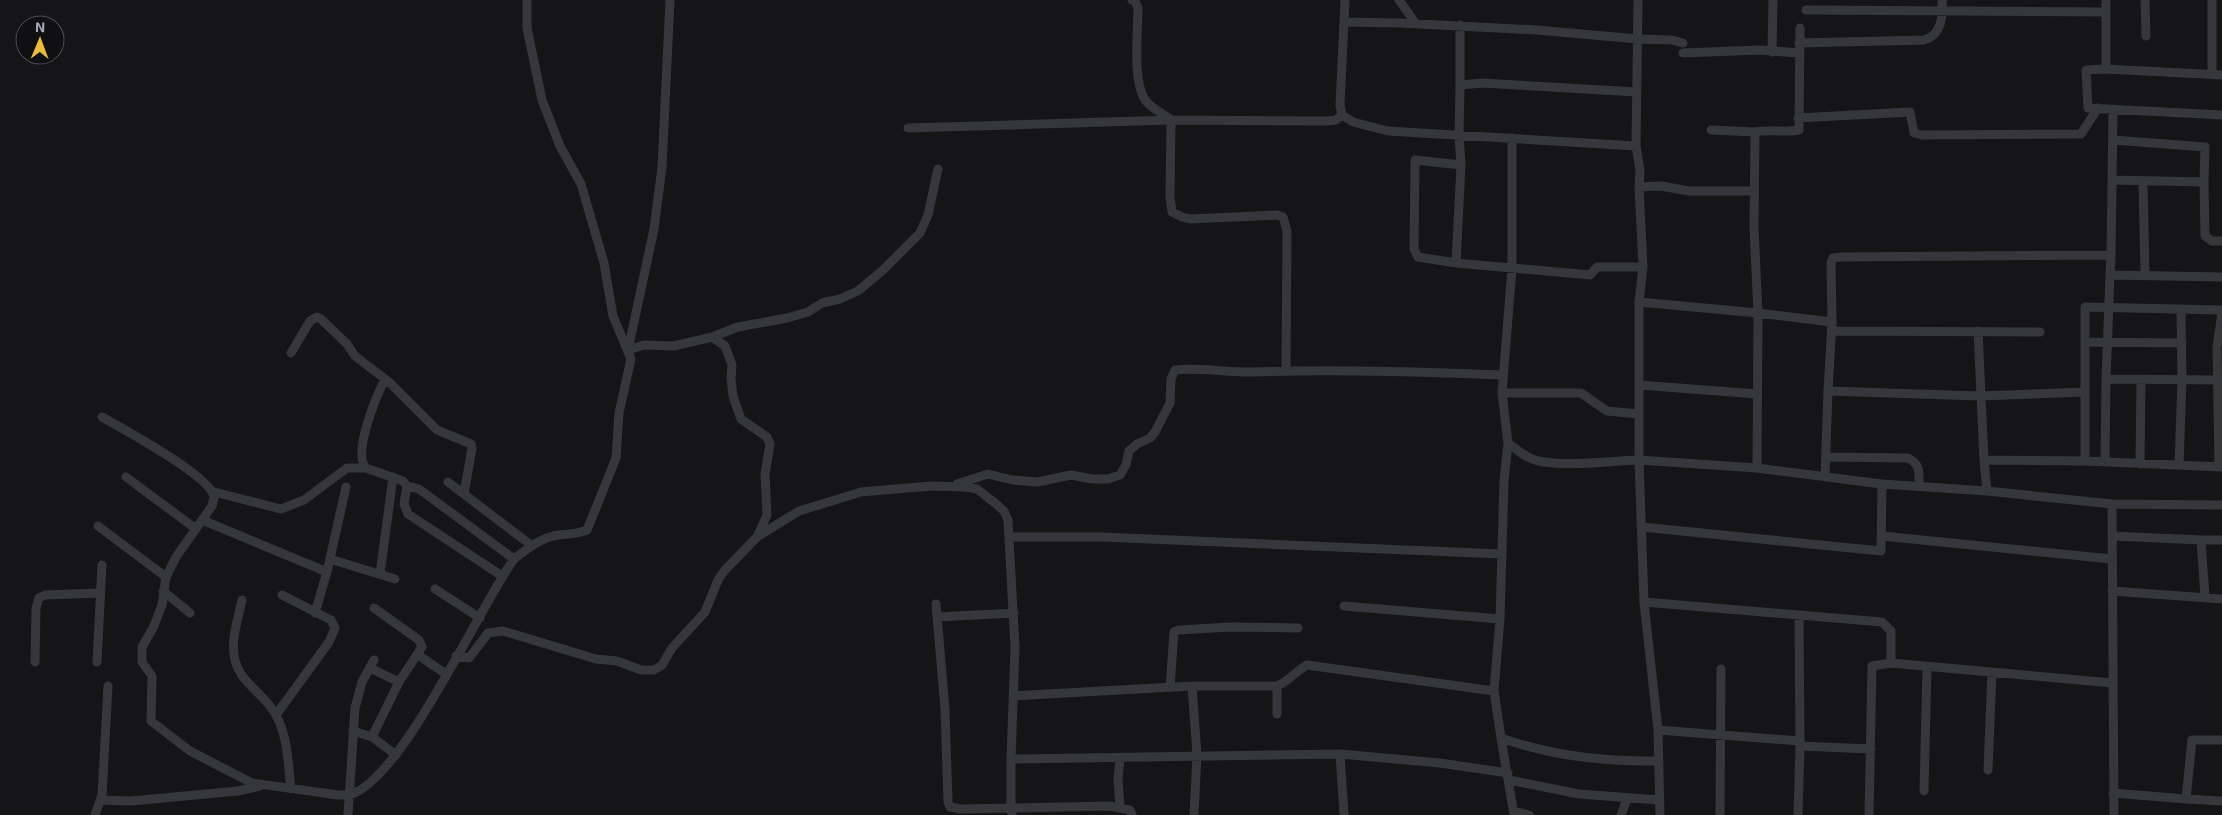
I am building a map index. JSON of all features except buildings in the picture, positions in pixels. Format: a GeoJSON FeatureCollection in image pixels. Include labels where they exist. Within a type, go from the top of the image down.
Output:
{"type":"FeatureCollection","features":[{"type":"Feature","properties":{"kind":"street"},"geometry":{"type":"LineString","coordinates":[[214,492],[212,506],[176,557],[166,577],[162,605],[141,652],[142,662],[152,676],[151,721],[190,751],[243,780],[263,786],[349,795],[369,783],[396,756],[480,618],[502,576],[514,559],[531,545],[558,535],[581,533],[590,526],[616,458],[619,413],[631,365],[628,350],[612,316],[604,263],[581,184],[560,146],[542,100],[526,28],[527,0]]}},
{"type":"Feature","properties":{"kind":"street"},"geometry":{"type":"LineString","coordinates":[[628,350],[656,212],[662,167],[670,0]]}},
{"type":"Feature","properties":{"kind":"street"},"geometry":{"type":"LineString","coordinates":[[1134,0],[1138,8],[1138,66],[1141,92],[1150,106],[1171,120]]}},
{"type":"Feature","properties":{"kind":"street"},"geometry":{"type":"LineString","coordinates":[[1345,0],[1340,104],[1342,115],[1353,122],[1388,131],[1636,146]]}},
{"type":"Feature","properties":{"kind":"street"},"geometry":{"type":"LineString","coordinates":[[1399,0],[1416,24]]}},
{"type":"Feature","properties":{"kind":"street"},"geometry":{"type":"LineString","coordinates":[[1638,0],[1636,146],[1640,170],[1639,187],[1643,267],[1639,302],[1639,460],[1644,602],[1658,730],[1660,815]]}},
{"type":"Feature","properties":{"kind":"street"},"geometry":{"type":"LineString","coordinates":[[1772,52],[1773,0]]}},
{"type":"Feature","properties":{"kind":"street"},"geometry":{"type":"LineString","coordinates":[[1344,22],[1538,30],[1638,40],[1672,40],[1683,48],[1772,52],[1799,48],[1933,38],[1937,32],[1943,11],[1942,0]]}},
{"type":"Feature","properties":{"kind":"street"},"geometry":{"type":"LineString","coordinates":[[2106,0],[2106,69]]}},
{"type":"Feature","properties":{"kind":"street"},"geometry":{"type":"LineString","coordinates":[[2145,0],[2146,36]]}},
{"type":"Feature","properties":{"kind":"street"},"geometry":{"type":"LineString","coordinates":[[2212,0],[2212,74]]}},
{"type":"Feature","properties":{"kind":"street"},"geometry":{"type":"LineString","coordinates":[[1806,10],[2106,12]]}},
{"type":"Feature","properties":{"kind":"street"},"geometry":{"type":"LineString","coordinates":[[1456,263],[1461,164],[1459,136],[1460,26]]}},
{"type":"Feature","properties":{"kind":"street"},"geometry":{"type":"LineString","coordinates":[[1711,130],[1786,132],[1798,130],[1800,28]]}},
{"type":"Feature","properties":{"kind":"street"},"geometry":{"type":"LineString","coordinates":[[2222,75],[2106,69],[2086,70],[2088,108],[2222,115]]}},
{"type":"Feature","properties":{"kind":"street"},"geometry":{"type":"LineString","coordinates":[[1460,85],[1482,83],[1636,92]]}},
{"type":"Feature","properties":{"kind":"street"},"geometry":{"type":"LineString","coordinates":[[1798,118],[1910,112],[1914,133],[1922,135],[2081,134],[2098,108]]}},
{"type":"Feature","properties":{"kind":"street"},"geometry":{"type":"LineString","coordinates":[[2105,462],[2113,109]]}},
{"type":"Feature","properties":{"kind":"street"},"geometry":{"type":"LineString","coordinates":[[908,128],[1171,120],[1326,121],[1336,120],[1342,115]]}},
{"type":"Feature","properties":{"kind":"street"},"geometry":{"type":"LineString","coordinates":[[1171,120],[1170,204],[1172,212],[1190,219],[1277,215],[1283,217],[1286,222],[1286,370]]}},
{"type":"Feature","properties":{"kind":"street"},"geometry":{"type":"LineString","coordinates":[[1755,132],[1754,191],[1758,313],[1757,468]]}},
{"type":"Feature","properties":{"kind":"street"},"geometry":{"type":"LineString","coordinates":[[1512,138],[1512,268],[1502,393],[1508,443],[1504,481],[1500,619],[1494,691],[1514,813],[1529,815]]}},
{"type":"Feature","properties":{"kind":"street"},"geometry":{"type":"LineString","coordinates":[[2113,140],[2206,147],[2204,236],[2212,240],[2222,241]]}},
{"type":"Feature","properties":{"kind":"street"},"geometry":{"type":"LineString","coordinates":[[1461,164],[1415,160],[1414,249],[1418,257],[1456,263],[1590,275],[1597,267],[1643,267]]}},
{"type":"Feature","properties":{"kind":"street"},"geometry":{"type":"LineString","coordinates":[[628,350],[644,345],[674,346],[700,338],[712,337],[738,327],[787,318],[858,291],[883,270],[920,233],[928,215],[938,169]]}},
{"type":"Feature","properties":{"kind":"street"},"geometry":{"type":"LineString","coordinates":[[2112,180],[2204,182]]}},
{"type":"Feature","properties":{"kind":"street"},"geometry":{"type":"LineString","coordinates":[[2143,182],[2145,275]]}},
{"type":"Feature","properties":{"kind":"street"},"geometry":{"type":"LineString","coordinates":[[1639,187],[1654,186],[1688,191],[1754,191]]}},
{"type":"Feature","properties":{"kind":"street"},"geometry":{"type":"LineString","coordinates":[[1825,477],[1832,331],[1830,263],[1833,258],[2111,254]]}},
{"type":"Feature","properties":{"kind":"street"},"geometry":{"type":"LineString","coordinates":[[2110,275],[2222,277]]}},
{"type":"Feature","properties":{"kind":"street"},"geometry":{"type":"LineString","coordinates":[[1639,302],[1832,322]]}},
{"type":"Feature","properties":{"kind":"street"},"geometry":{"type":"LineString","coordinates":[[1984,460],[2085,461],[2220,467],[2218,380],[2222,311],[2085,306],[2085,461]]}},
{"type":"Feature","properties":{"kind":"street"},"geometry":{"type":"LineString","coordinates":[[2180,466],[2181,310]]}},
{"type":"Feature","properties":{"kind":"street"},"geometry":{"type":"LineString","coordinates":[[291,353],[310,321],[317,317],[347,344],[355,356],[385,379],[437,430],[471,444],[472,448],[464,494]]}},
{"type":"Feature","properties":{"kind":"street"},"geometry":{"type":"LineString","coordinates":[[1832,331],[2040,332]]}},
{"type":"Feature","properties":{"kind":"street"},"geometry":{"type":"LineString","coordinates":[[1978,332],[1984,460],[1988,491]]}},
{"type":"Feature","properties":{"kind":"street"},"geometry":{"type":"LineString","coordinates":[[712,337],[725,346],[732,364],[733,396],[741,419],[767,437],[770,444],[765,474],[767,515],[757,537]]}},
{"type":"Feature","properties":{"kind":"street"},"geometry":{"type":"LineString","coordinates":[[2085,342],[2182,344]]}},
{"type":"Feature","properties":{"kind":"street"},"geometry":{"type":"LineString","coordinates":[[949,486],[988,474],[1012,480],[1037,482],[1071,475],[1092,479],[1108,479],[1120,475],[1126,465],[1129,451],[1137,444],[1150,438],[1155,432],[1170,403],[1171,379],[1175,370],[1188,368],[1254,372],[1340,370],[1503,375]]}},
{"type":"Feature","properties":{"kind":"street"},"geometry":{"type":"LineString","coordinates":[[366,468],[361,461],[371,409],[385,379]]}},
{"type":"Feature","properties":{"kind":"street"},"geometry":{"type":"LineString","coordinates":[[2106,379],[2218,380]]}},
{"type":"Feature","properties":{"kind":"street"},"geometry":{"type":"LineString","coordinates":[[2140,464],[2141,380]]}},
{"type":"Feature","properties":{"kind":"street"},"geometry":{"type":"LineString","coordinates":[[1639,385],[1757,394]]}},
{"type":"Feature","properties":{"kind":"street"},"geometry":{"type":"LineString","coordinates":[[1828,391],[1980,396],[2085,392]]}},
{"type":"Feature","properties":{"kind":"street"},"geometry":{"type":"LineString","coordinates":[[1502,393],[1581,393],[1607,411],[1639,414]]}},
{"type":"Feature","properties":{"kind":"street"},"geometry":{"type":"LineString","coordinates":[[102,418],[192,472],[214,492],[281,509],[304,500],[347,468],[366,468],[403,481],[407,486],[419,489],[514,559]]}},
{"type":"Feature","properties":{"kind":"street"},"geometry":{"type":"LineString","coordinates":[[1508,443],[1520,453],[1536,460],[1561,463],[1639,460],[1757,468],[1882,484],[1988,491],[2112,504],[2222,505]]}},
{"type":"Feature","properties":{"kind":"street"},"geometry":{"type":"LineString","coordinates":[[1826,457],[1908,458],[1917,464],[1919,486]]}},
{"type":"Feature","properties":{"kind":"street"},"geometry":{"type":"LineString","coordinates":[[126,477],[196,529]]}},
{"type":"Feature","properties":{"kind":"street"},"geometry":{"type":"LineString","coordinates":[[380,574],[392,477]]}},
{"type":"Feature","properties":{"kind":"street"},"geometry":{"type":"LineString","coordinates":[[448,482],[531,545]]}},
{"type":"Feature","properties":{"kind":"street"},"geometry":{"type":"LineString","coordinates":[[1642,527],[1882,551],[1882,484]]}},
{"type":"Feature","properties":{"kind":"street"},"geometry":{"type":"LineString","coordinates":[[407,486],[404,504],[408,514],[502,576]]}},
{"type":"Feature","properties":{"kind":"street"},"geometry":{"type":"LineString","coordinates":[[456,656],[469,658],[483,638],[488,633],[497,630],[596,659],[624,663],[634,668],[654,670],[662,665],[672,648],[705,612],[721,576],[757,537],[799,511],[861,492],[931,486],[977,489],[996,503],[1007,516],[1011,538],[1014,613],[1011,759],[1012,811]]}},
{"type":"Feature","properties":{"kind":"street"},"geometry":{"type":"LineString","coordinates":[[315,613],[327,572],[346,487]]}},
{"type":"Feature","properties":{"kind":"street"},"geometry":{"type":"LineString","coordinates":[[2112,504],[2114,815]]}},
{"type":"Feature","properties":{"kind":"street"},"geometry":{"type":"LineString","coordinates":[[202,520],[327,572]]}},
{"type":"Feature","properties":{"kind":"street"},"geometry":{"type":"LineString","coordinates":[[98,526],[166,577]]}},
{"type":"Feature","properties":{"kind":"street"},"geometry":{"type":"LineString","coordinates":[[1882,536],[2112,559]]}},
{"type":"Feature","properties":{"kind":"street"},"geometry":{"type":"LineString","coordinates":[[2113,536],[2222,540]]}},
{"type":"Feature","properties":{"kind":"street"},"geometry":{"type":"LineString","coordinates":[[1011,538],[1102,537],[1502,554]]}},
{"type":"Feature","properties":{"kind":"street"},"geometry":{"type":"LineString","coordinates":[[2201,540],[2205,598]]}},
{"type":"Feature","properties":{"kind":"street"},"geometry":{"type":"LineString","coordinates":[[330,559],[395,579]]}},
{"type":"Feature","properties":{"kind":"street"},"geometry":{"type":"LineString","coordinates":[[97,662],[102,565]]}},
{"type":"Feature","properties":{"kind":"street"},"geometry":{"type":"LineString","coordinates":[[435,589],[480,618]]}},
{"type":"Feature","properties":{"kind":"street"},"geometry":{"type":"LineString","coordinates":[[2112,590],[2222,599]]}},
{"type":"Feature","properties":{"kind":"street"},"geometry":{"type":"LineString","coordinates":[[163,591],[190,613]]}},
{"type":"Feature","properties":{"kind":"street"},"geometry":{"type":"LineString","coordinates":[[35,662],[36,608],[39,598],[45,595],[100,593]]}},
{"type":"Feature","properties":{"kind":"street"},"geometry":{"type":"LineString","coordinates":[[276,714],[334,634],[334,624],[282,595]]}},
{"type":"Feature","properties":{"kind":"street"},"geometry":{"type":"LineString","coordinates":[[242,600],[234,638],[234,660],[241,674],[264,698],[276,714],[284,733],[291,789]]}},
{"type":"Feature","properties":{"kind":"street"},"geometry":{"type":"LineString","coordinates":[[1644,602],[1882,622],[1891,631],[1891,664]]}},
{"type":"Feature","properties":{"kind":"street"},"geometry":{"type":"LineString","coordinates":[[936,604],[945,709],[948,802],[950,807],[1012,811],[1120,806],[1130,810],[1132,815]]}},
{"type":"Feature","properties":{"kind":"street"},"geometry":{"type":"LineString","coordinates":[[1344,606],[1500,619]]}},
{"type":"Feature","properties":{"kind":"street"},"geometry":{"type":"LineString","coordinates":[[372,737],[399,682],[422,647],[418,640],[374,608]]}},
{"type":"Feature","properties":{"kind":"street"},"geometry":{"type":"LineString","coordinates":[[937,618],[1014,613]]}},
{"type":"Feature","properties":{"kind":"street"},"geometry":{"type":"LineString","coordinates":[[1798,815],[1800,616]]}},
{"type":"Feature","properties":{"kind":"street"},"geometry":{"type":"LineString","coordinates":[[1170,687],[1174,632],[1179,630],[1230,627],[1298,628]]}},
{"type":"Feature","properties":{"kind":"street"},"geometry":{"type":"LineString","coordinates":[[418,655],[446,674]]}},
{"type":"Feature","properties":{"kind":"street"},"geometry":{"type":"LineString","coordinates":[[348,815],[355,708],[362,682],[372,664],[399,682]]}},
{"type":"Feature","properties":{"kind":"street"},"geometry":{"type":"LineString","coordinates":[[1869,815],[1872,666],[1891,664],[2112,683]]}},
{"type":"Feature","properties":{"kind":"street"},"geometry":{"type":"LineString","coordinates":[[1013,696],[1192,686],[1277,686],[1287,682],[1307,665],[1494,691]]}},
{"type":"Feature","properties":{"kind":"street"},"geometry":{"type":"LineString","coordinates":[[1924,791],[1927,667]]}},
{"type":"Feature","properties":{"kind":"street"},"geometry":{"type":"LineString","coordinates":[[1720,815],[1721,669]]}},
{"type":"Feature","properties":{"kind":"street"},"geometry":{"type":"LineString","coordinates":[[1988,770],[1992,672]]}},
{"type":"Feature","properties":{"kind":"street"},"geometry":{"type":"LineString","coordinates":[[95,815],[101,800],[108,686]]}},
{"type":"Feature","properties":{"kind":"street"},"geometry":{"type":"LineString","coordinates":[[1192,686],[1197,756],[1194,815]]}},
{"type":"Feature","properties":{"kind":"street"},"geometry":{"type":"LineString","coordinates":[[1277,686],[1277,714]]}},
{"type":"Feature","properties":{"kind":"street"},"geometry":{"type":"LineString","coordinates":[[1658,730],[1871,749]]}},
{"type":"Feature","properties":{"kind":"street"},"geometry":{"type":"LineString","coordinates":[[353,731],[372,737],[396,756]]}},
{"type":"Feature","properties":{"kind":"street"},"geometry":{"type":"LineString","coordinates":[[1501,738],[1526,747],[1566,756],[1592,759],[1658,761]]}},
{"type":"Feature","properties":{"kind":"street"},"geometry":{"type":"LineString","coordinates":[[2186,799],[2192,740],[2222,740]]}},
{"type":"Feature","properties":{"kind":"street"},"geometry":{"type":"LineString","coordinates":[[1011,759],[1340,754],[1440,763],[1508,776],[1579,794],[1626,799],[1660,800]]}},
{"type":"Feature","properties":{"kind":"street"},"geometry":{"type":"LineString","coordinates":[[1340,754],[1344,815]]}},
{"type":"Feature","properties":{"kind":"street"},"geometry":{"type":"LineString","coordinates":[[1120,758],[1118,779],[1120,806]]}},
{"type":"Feature","properties":{"kind":"street"},"geometry":{"type":"LineString","coordinates":[[101,800],[130,801],[238,791],[263,786]]}},
{"type":"Feature","properties":{"kind":"street"},"geometry":{"type":"LineString","coordinates":[[2113,793],[2222,801]]}},
{"type":"Feature","properties":{"kind":"street"},"geometry":{"type":"LineString","coordinates":[[1621,815],[1626,799]]}}]}
